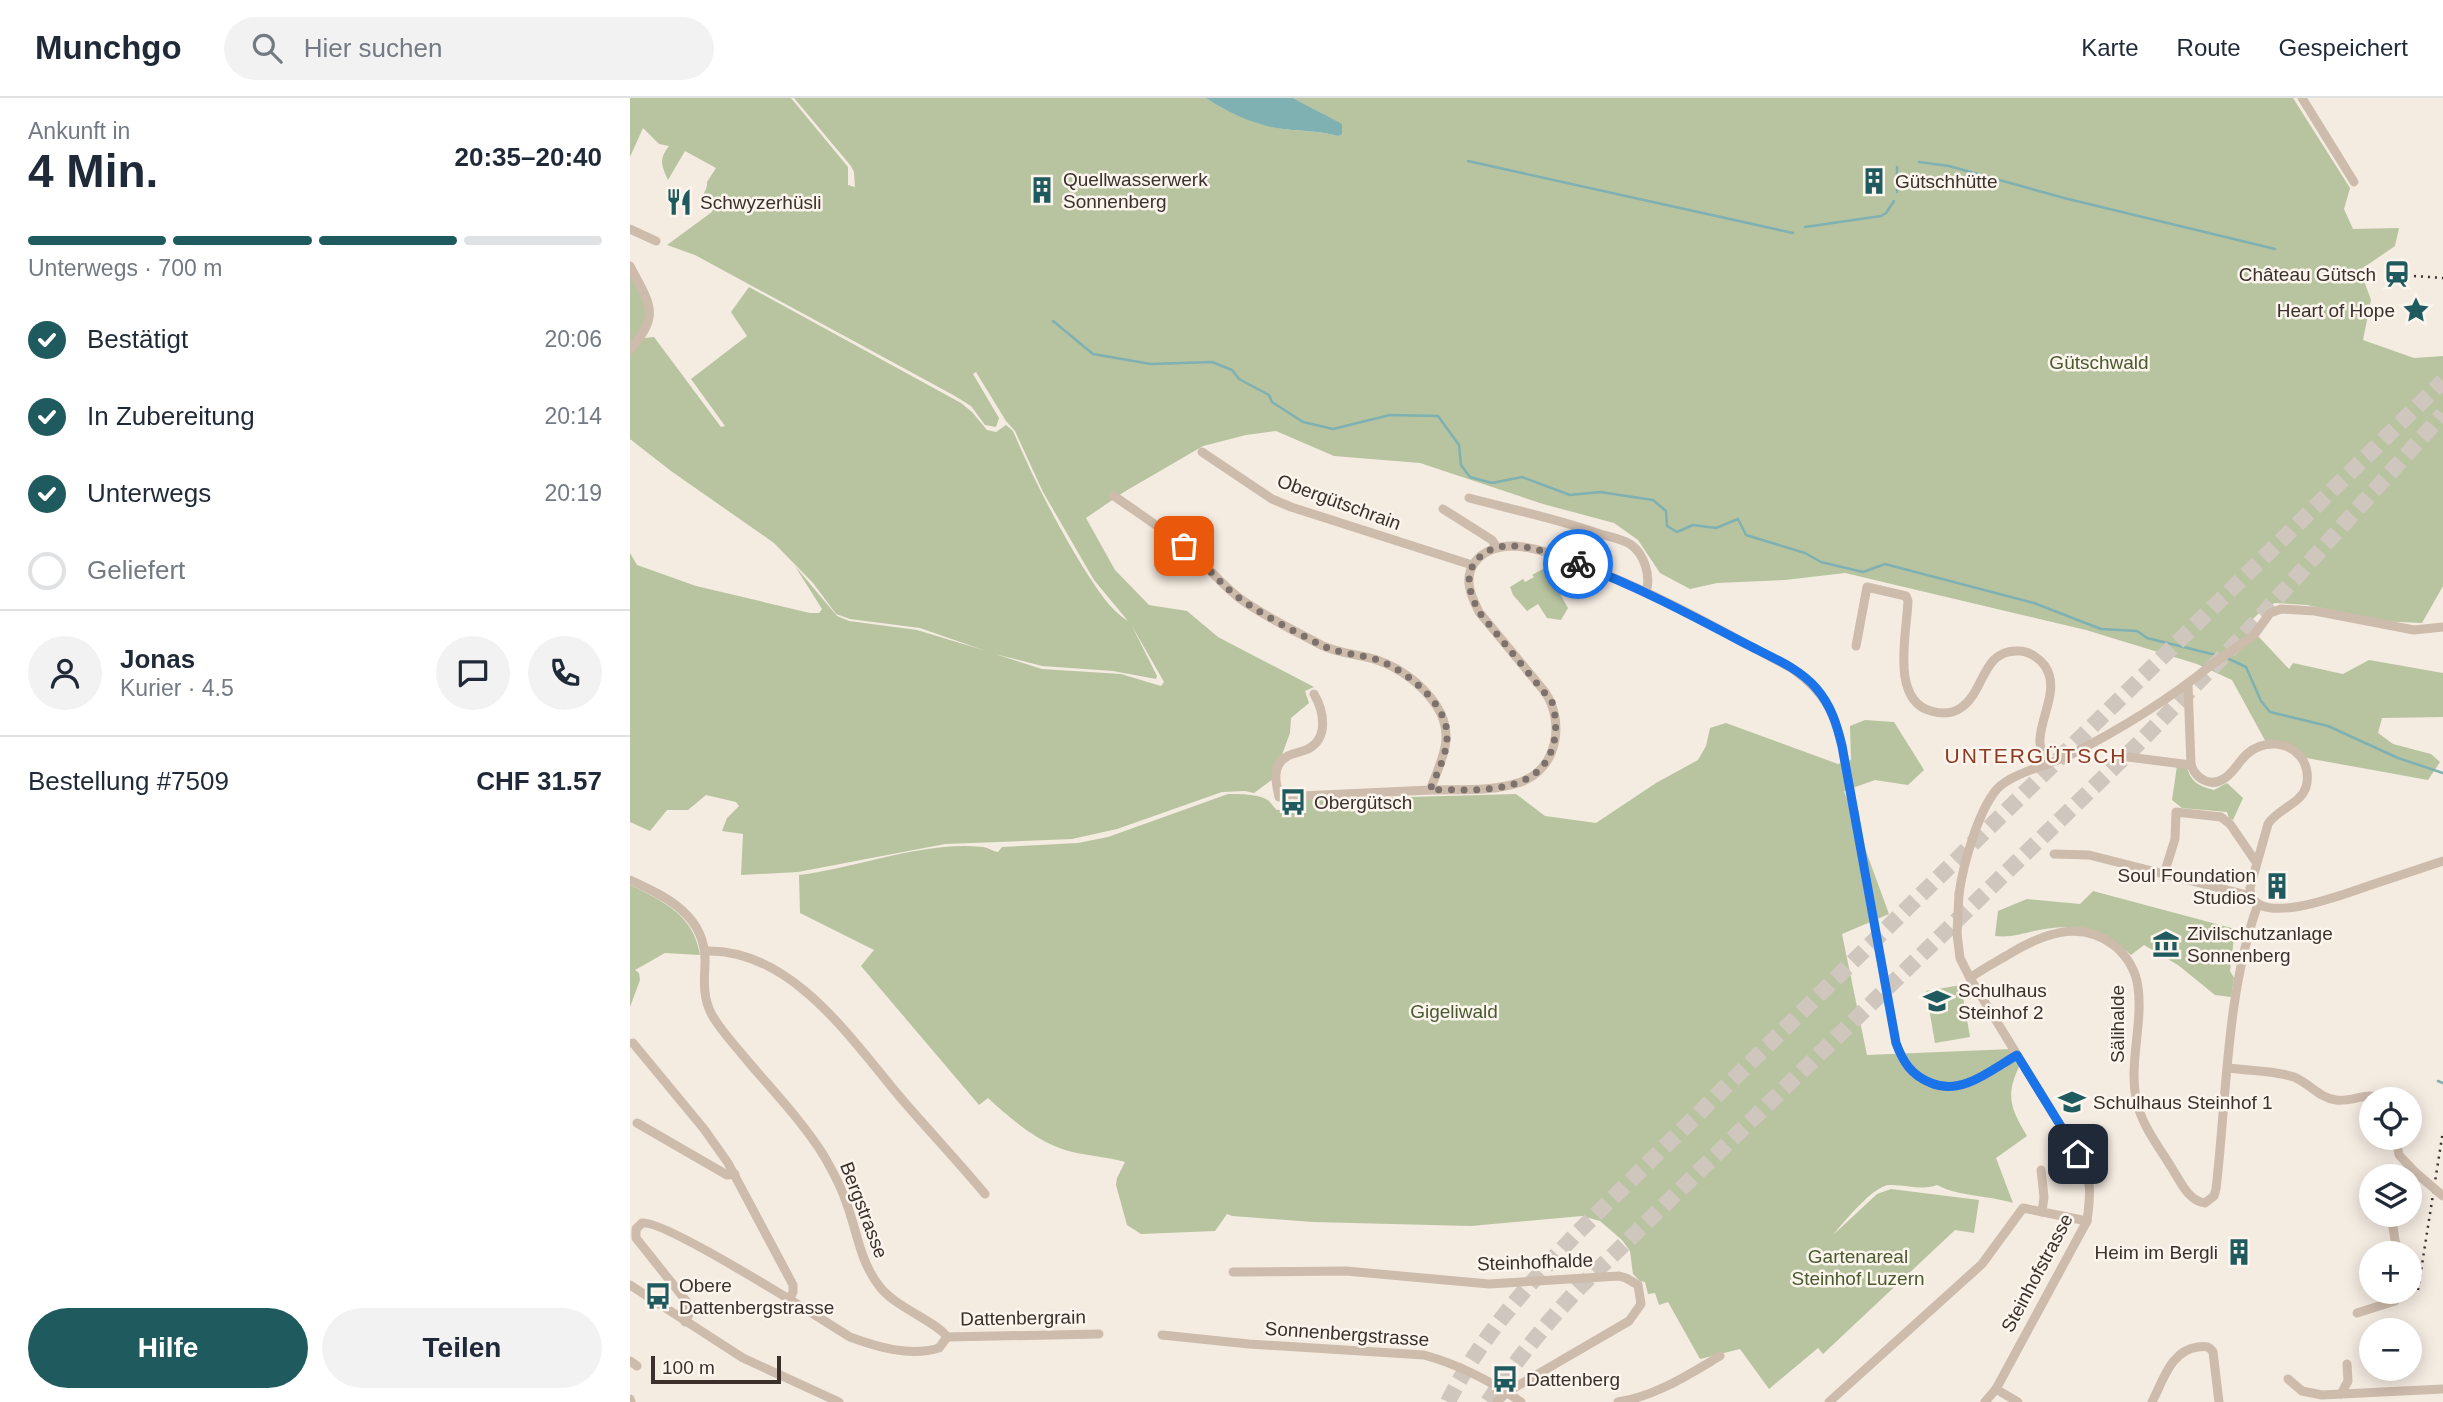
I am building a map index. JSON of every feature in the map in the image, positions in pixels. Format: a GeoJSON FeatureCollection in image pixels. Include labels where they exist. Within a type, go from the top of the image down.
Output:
{"type":"FeatureCollection","features":[{"type":"Feature","properties":{"kind":"street"},"geometry":{"type":"LineString","coordinates":[[2302,98],[2354,182]]}},
{"type":"Feature","properties":{"kind":"street"},"geometry":{"type":"LineString","coordinates":[[630,229],[656,242]]}},
{"type":"Feature","properties":{"kind":"street"},"geometry":{"type":"LineString","coordinates":[[630,266],[644,293],[650,314],[645,333],[630,349]]}},
{"type":"Feature","properties":{"kind":"street","name":"Obergütschrain"},"geometry":{"type":"LineString","coordinates":[[1202,452],[1272,499],[1472,565]]}},
{"type":"Feature","properties":{"kind":"street"},"geometry":{"type":"LineString","coordinates":[[1114,496],[1195,555],[1245,601],[1322,646],[1377,660],[1405,674],[1419,686],[1435,703],[1444,719],[1447,734],[1441,764],[1430,790]]}},
{"type":"Feature","properties":{"kind":"street"},"geometry":{"type":"LineString","coordinates":[[1469,498],[1570,524],[1631,545],[1646,568],[1646,592]]}},
{"type":"Feature","properties":{"kind":"street"},"geometry":{"type":"LineString","coordinates":[[1443,509],[1492,540],[1497,548]]}},
{"type":"Feature","properties":{"kind":"street"},"geometry":{"type":"LineString","coordinates":[[1314,694],[1321,710],[1321,734],[1310,747],[1289,755],[1279,765],[1276,777],[1279,797],[1474,789],[1522,781],[1545,762],[1556,740],[1557,716],[1552,702],[1479,612],[1469,581],[1472,565],[1482,554],[1497,548],[1523,547],[1563,558],[1646,592],[1793,669],[1817,689],[1829,705],[1837,726],[1896,1043],[1910,1070],[1938,1086],[1953,1087],[1974,1081],[2017,1055]]}},
{"type":"Feature","properties":{"kind":"street"},"geometry":{"type":"LineString","coordinates":[[1856,646],[1867,587],[1906,596],[1906,688],[1921,707],[1945,713],[1963,707],[1987,666],[1996,657],[2014,650],[2031,654],[2044,665],[2050,680],[2050,693],[2039,738],[2046,765]]}},
{"type":"Feature","properties":{"kind":"street","name":"Steinhofstrasse"},"geometry":{"type":"LineString","coordinates":[[1985,1402],[1996,1389],[2087,1221],[2091,1195],[2086,1168],[1969,978],[1960,958],[1957,934],[1959,894],[1966,857],[1993,794],[2007,781],[2096,742],[2188,685],[2255,633],[2270,613],[2281,609],[2315,611],[2414,630],[2443,627]]}},
{"type":"Feature","properties":{"kind":"street"},"geometry":{"type":"LineString","coordinates":[[2188,685],[2191,765],[2193,772],[2204,781],[2218,782],[2224,779],[2245,755],[2267,744],[2278,743],[2291,748],[2301,757],[2307,771],[2307,786],[2295,801],[2272,817],[2268,824],[2250,888],[2251,896],[2258,904],[2270,908],[2312,904],[2443,861]]}},
{"type":"Feature","properties":{"kind":"street"},"geometry":{"type":"LineString","coordinates":[[2128,757],[2191,765]]}},
{"type":"Feature","properties":{"kind":"street"},"geometry":{"type":"LineString","coordinates":[[2164,874],[2175,839],[2176,812],[2221,817],[2230,824],[2256,862]]}},
{"type":"Feature","properties":{"kind":"street"},"geometry":{"type":"LineString","coordinates":[[2054,854],[2089,855],[2251,896]]}},
{"type":"Feature","properties":{"kind":"street"},"geometry":{"type":"LineString","coordinates":[[630,880],[684,909],[695,923],[705,951],[734,954],[773,969],[820,1003],[985,1194]]}},
{"type":"Feature","properties":{"kind":"street"},"geometry":{"type":"LineString","coordinates":[[2258,904],[2246,937],[2228,1068],[2289,1076],[2300,1080],[2325,1098],[2337,1101],[2359,1097]]}},
{"type":"Feature","properties":{"kind":"street","name":"Sälihalde"},"geometry":{"type":"LineString","coordinates":[[1969,978],[2021,947],[2051,933],[2071,931],[2097,935],[2126,956],[2136,979],[2139,1002],[2134,1084],[2136,1103],[2147,1127],[2184,1188],[2193,1199],[2206,1203],[2214,1196],[2216,1189],[2228,1068]]}},
{"type":"Feature","properties":{"kind":"street","name":"Bergstrasse"},"geometry":{"type":"LineString","coordinates":[[705,951],[704,992],[710,1013],[807,1131],[825,1158],[845,1198],[862,1257],[870,1273],[894,1301],[939,1328],[947,1337]]}},
{"type":"Feature","properties":{"kind":"street"},"geometry":{"type":"LineString","coordinates":[[633,1043],[704,1129],[735,1174],[793,1285],[789,1300]]}},
{"type":"Feature","properties":{"kind":"street"},"geometry":{"type":"LineString","coordinates":[[637,1124],[727,1175],[735,1174]]}},
{"type":"Feature","properties":{"kind":"street"},"geometry":{"type":"LineString","coordinates":[[2041,1170],[2044,1196],[2042,1212]]}},
{"type":"Feature","properties":{"kind":"street"},"geometry":{"type":"LineString","coordinates":[[2422,1181],[2443,1196]]}},
{"type":"Feature","properties":{"kind":"street"},"geometry":{"type":"LineString","coordinates":[[1829,1402],[1982,1264],[2023,1208],[2087,1221]]}},
{"type":"Feature","properties":{"kind":"street"},"geometry":{"type":"LineString","coordinates":[[685,1322],[689,1314],[687,1302],[636,1238],[636,1228],[642,1223],[647,1222],[661,1228],[737,1268],[850,1337],[873,1346],[932,1350],[939,1348],[947,1337]]}},
{"type":"Feature","properties":{"kind":"street","name":"Steinhofhalde"},"geometry":{"type":"LineString","coordinates":[[1233,1272],[1346,1271],[1489,1284],[1619,1276],[1638,1286],[1641,1304],[1629,1321],[1507,1392]]}},
{"type":"Feature","properties":{"kind":"street"},"geometry":{"type":"LineString","coordinates":[[630,1284],[685,1322],[756,1365],[839,1402]]}},
{"type":"Feature","properties":{"kind":"street"},"geometry":{"type":"LineString","coordinates":[[2357,1313],[2386,1304]]}},
{"type":"Feature","properties":{"kind":"street","name":"Dattenbergrain"},"geometry":{"type":"LineString","coordinates":[[947,1337],[1099,1334]]}},
{"type":"Feature","properties":{"kind":"street","name":"Sonnenbergstrasse"},"geometry":{"type":"LineString","coordinates":[[1162,1335],[1249,1344],[1424,1355],[1444,1360],[1507,1392]]}},
{"type":"Feature","properties":{"kind":"street"},"geometry":{"type":"LineString","coordinates":[[2152,1402],[2174,1359],[2181,1352],[2204,1346],[2213,1352],[2220,1402]]}},
{"type":"Feature","properties":{"kind":"street"},"geometry":{"type":"LineString","coordinates":[[1618,1402],[1636,1399],[1680,1380],[1720,1356]]}},
{"type":"Feature","properties":{"kind":"street"},"geometry":{"type":"LineString","coordinates":[[2341,1394],[2348,1381],[2347,1364]]}},
{"type":"Feature","properties":{"kind":"street"},"geometry":{"type":"LineString","coordinates":[[2288,1379],[2302,1391],[2322,1395],[2443,1389]]}},
{"type":"Feature","properties":{"kind":"street"},"geometry":{"type":"LineString","coordinates":[[1996,1389],[2018,1402]]}},
{"type":"Feature","properties":{"kind":"street"},"geometry":{"type":"LineString","coordinates":[[1497,1402],[1507,1392],[1521,1402]]}},
{"type":"Feature","properties":{"kind":"green space","name":"Gütschwald"},"geometry":{"type":"Polygon","coordinates":[[[630,98],[791,98],[848,167],[848,185],[855,187],[851,166],[794,98],[1206,98],[1243,118],[1263,125],[1338,136],[1321,113],[1293,98],[2293,98],[2350,188],[2344,209],[2353,229],[2399,228],[2395,246],[2360,270],[2371,300],[2363,340],[2414,358],[2443,356],[2443,586],[2422,623],[2359,620],[2347,613],[2307,605],[2275,603],[2265,607],[2244,628],[2250,635],[2259,637],[2289,669],[2293,663],[2343,674],[2369,660],[2443,673],[2443,717],[2382,718],[2378,733],[2393,744],[2431,754],[2440,762],[2428,780],[2301,757],[2291,748],[2267,744],[2232,680],[2197,664],[2086,630],[1845,573],[1785,580],[1717,583],[1690,589],[1660,573],[1638,540],[1614,523],[1543,504],[1420,463],[1334,456],[1276,431],[1246,435],[1203,446],[1124,492],[1086,518],[1115,570],[1149,605],[1187,611],[1218,637],[1314,687],[1305,691],[1309,703],[1291,718],[1290,733],[1273,779],[1254,793],[1222,792],[1117,829],[1072,839],[945,844],[798,872],[741,875],[743,834],[722,831],[727,818],[739,806],[736,802],[706,795],[688,810],[667,810],[650,831],[630,822],[630,553],[637,565],[696,586],[819,613],[822,609],[795,566],[837,616],[849,621],[917,630],[983,650],[920,628],[850,619],[836,614],[813,583],[774,543],[630,439],[630,352],[644,338],[654,337],[721,427],[725,426],[691,379],[747,336],[731,312],[749,287],[961,403],[987,430],[996,432],[1006,425],[1013,431],[1047,503],[1086,572],[1110,605],[1128,621],[1094,580],[1043,492],[1015,431],[976,372],[973,374],[999,418],[996,427],[985,425],[971,406],[955,396],[695,255],[667,245],[712,212],[713,209],[702,204],[702,201],[707,182],[716,168],[685,151],[668,180],[662,162],[669,146],[659,144],[643,128],[630,157],[630,98]],[[1132,626],[1157,676],[1156,679],[1113,671],[1042,666],[995,654],[1042,669],[1121,674],[1161,686],[1164,682],[1132,626]]]}},
{"type":"Feature","properties":{"kind":"green space"},"geometry":{"type":"Polygon","coordinates":[[[630,270],[643,293],[647,324],[630,347],[630,270]]]}},
{"type":"Feature","properties":{"kind":"green space"},"geometry":{"type":"Polygon","coordinates":[[[1545,568],[1568,608],[1561,620],[1547,618],[1538,604],[1527,611],[1513,595],[1510,587],[1523,579],[1525,582],[1545,568]]]}},
{"type":"Feature","properties":{"kind":"green space","name":"Gigeliwald"},"geometry":{"type":"Polygon","coordinates":[[[1865,720],[1894,722],[1924,770],[1908,785],[1875,780],[1844,791],[1889,914],[1842,934],[1867,1055],[2012,1049],[2019,1067],[2012,1086],[2012,1102],[2027,1136],[1996,1158],[2013,1203],[1955,1192],[1937,1185],[1889,1185],[1882,1187],[1859,1206],[1833,1235],[1877,1194],[1891,1189],[1979,1200],[1974,1233],[1955,1230],[1823,1354],[1818,1348],[1769,1389],[1740,1349],[1700,1359],[1668,1302],[1659,1305],[1655,1293],[1648,1294],[1645,1282],[1633,1274],[1630,1251],[1622,1240],[1600,1221],[1582,1216],[1471,1226],[1313,1222],[1227,1214],[1215,1231],[1141,1234],[1127,1225],[1116,1185],[1125,1162],[1054,1146],[1024,1128],[988,1098],[979,1105],[861,966],[874,950],[800,913],[799,875],[938,847],[983,847],[998,852],[1002,847],[1078,843],[1108,837],[1228,794],[1261,797],[1277,810],[1289,809],[1302,800],[1516,794],[1545,816],[1596,823],[1656,783],[1698,760],[1706,746],[1710,728],[1726,723],[1838,764],[1851,760],[1850,726],[1865,720]]]}},
{"type":"Feature","properties":{"kind":"green space"},"geometry":{"type":"Polygon","coordinates":[[[2177,766],[2187,768],[2191,777],[2200,785],[2214,790],[2227,783],[2243,798],[2233,820],[2227,812],[2182,808],[2172,800],[2177,766]]]}},
{"type":"Feature","properties":{"kind":"green space"},"geometry":{"type":"Polygon","coordinates":[[[630,885],[654,897],[684,919],[697,941],[700,955],[665,953],[635,970],[639,973],[640,980],[630,1007],[630,885]]]}},
{"type":"Feature","properties":{"kind":"green space"},"geometry":{"type":"Polygon","coordinates":[[[2093,891],[2235,929],[2230,971],[2234,978],[2231,997],[2215,995],[2178,965],[2144,945],[2131,955],[2110,938],[2089,929],[2066,927],[2012,936],[1995,936],[1998,911],[2027,899],[2080,904],[2093,891]]]}},
{"type":"Feature","properties":{"kind":"green space"},"geometry":{"type":"Polygon","coordinates":[[[1961,985],[1970,1037],[1935,1043],[1926,991],[1961,985]]]}},
{"type":"Feature","properties":{"kind":"water"},"geometry":{"type":"Polygon","coordinates":[[[1206,98],[1293,98],[1342,124],[1342,134],[1338,136],[1263,125],[1233,114],[1206,98]]]}},
{"type":"Feature","properties":{"kind":"waterway"},"geometry":{"type":"LineString","coordinates":[[1468,161],[1793,233]]}},
{"type":"Feature","properties":{"kind":"waterway"},"geometry":{"type":"LineString","coordinates":[[1919,162],[1949,166],[2064,198],[2275,249]]}},
{"type":"Feature","properties":{"kind":"waterway"},"geometry":{"type":"LineString","coordinates":[[1897,167],[1897,192]]}},
{"type":"Feature","properties":{"kind":"waterway"},"geometry":{"type":"LineString","coordinates":[[1805,227],[1881,216],[1894,201]]}},
{"type":"Feature","properties":{"kind":"waterway"},"geometry":{"type":"LineString","coordinates":[[1053,321],[1093,354],[1151,364],[1212,362],[1232,370],[1239,379],[1269,395],[1272,402],[1303,422],[1333,429],[1390,415],[1438,416],[1459,445],[1461,465],[1470,477],[1492,483],[1522,477],[1570,495],[1600,492],[1653,500],[1666,511],[1667,526],[1677,532],[1693,525],[1716,528],[1738,519],[1746,535],[1805,553],[1821,562],[1863,572],[1885,564],[2034,603],[2101,629],[2137,631],[2147,638],[2220,656]]}},
{"type":"Feature","properties":{"kind":"waterway"},"geometry":{"type":"LineString","coordinates":[[2227,658],[2246,667],[2261,701],[2270,712],[2328,726],[2398,758],[2443,773]]}},
{"type":"Feature","properties":{"kind":"waterway"},"geometry":{"type":"LineString","coordinates":[[2438,1081],[2443,1083]]}},
{"type":"Feature","properties":{"kind":"tunnel"},"geometry":{"type":"LineString","coordinates":[[1448,1402],[1490,1333],[1578,1232],[2443,381]]}},
{"type":"Feature","properties":{"kind":"tunnel"},"geometry":{"type":"LineString","coordinates":[[1488,1402],[1531,1343],[1579,1288],[2138,744],[2244,635],[2443,414]]}},
{"type":"Feature","properties":{"kind":"railway"},"geometry":{"type":"LineString","coordinates":[[2414,276],[2443,278]]}},
{"type":"Feature","properties":{"kind":"railway"},"geometry":{"type":"LineString","coordinates":[[2422,1265],[2443,1131]]}},
{"type":"Feature","properties":{"kind":"way so far"},"geometry":{"type":"LineString","coordinates":[[1184,546],[1245,601],[1322,646],[1377,660],[1405,674],[1419,686],[1435,703],[1444,719],[1447,734],[1441,764],[1430,790],[1474,789],[1522,781],[1545,762],[1556,740],[1557,716],[1552,702],[1479,612],[1469,581],[1472,565],[1489,550],[1514,546],[1578,564]]}},
{"type":"Feature","properties":{"kind":"place","name":"Gütschhütte"},"geometry":{"type":"Point","coordinates":[1874,181]}},
{"type":"Feature","properties":{"kind":"place","name":"Quellwasserwerk Sonnenberg"},"geometry":{"type":"Point","coordinates":[1042,190]}},
{"type":"Feature","properties":{"kind":"place","name":"Schwyzerhüsli"},"geometry":{"type":"Point","coordinates":[679,202]}},
{"type":"Feature","properties":{"kind":"place","name":"Château Gütsch"},"geometry":{"type":"Point","coordinates":[2397,274]}},
{"type":"Feature","properties":{"kind":"place","name":"Heart of Hope"},"geometry":{"type":"Point","coordinates":[2416,310]}},
{"type":"Feature","properties":{"kind":"place","name":"Obergütsch"},"geometry":{"type":"Point","coordinates":[1293,802]}},
{"type":"Feature","properties":{"kind":"place","name":"Soul Foundation Studios"},"geometry":{"type":"Point","coordinates":[2277,886]}},
{"type":"Feature","properties":{"kind":"place","name":"Zivilschutzanlage Sonnenberg"},"geometry":{"type":"Point","coordinates":[2166,944]}},
{"type":"Feature","properties":{"kind":"place","name":"Schulhaus Steinhof 2"},"geometry":{"type":"Point","coordinates":[1937,1001]}},
{"type":"Feature","properties":{"kind":"place","name":"Schulhaus Steinhof 1"},"geometry":{"type":"Point","coordinates":[2072,1102]}},
{"type":"Feature","properties":{"kind":"place","name":"Heim im Bergli"},"geometry":{"type":"Point","coordinates":[2239,1252]}},
{"type":"Feature","properties":{"kind":"place","name":"Obere Dattenbergstrasse"},"geometry":{"type":"Point","coordinates":[658,1296]}},
{"type":"Feature","properties":{"kind":"place","name":"Dattenberg"},"geometry":{"type":"Point","coordinates":[1505,1379]}},
{"type":"Feature","properties":{"kind":"district","name":"UNTERGÜTSCH"},"geometry":{"type":"Point","coordinates":[2036,755]}},
{"type":"Feature","properties":{"kind":"route"},"geometry":{"type":"LineString","coordinates":[[1578,564],[1638,589],[1793,669],[1817,689],[1829,705],[1842,746],[1896,1043],[1902,1059],[1920,1078],[1938,1086],[1953,1087],[1974,1081],[2017,1055],[2078,1154]]}},
{"type":"Feature","properties":{"kind":"park label","name":"Gartenareal Steinhof Luzern"},"geometry":{"type":"Point","coordinates":[1858,1267]}}]}
